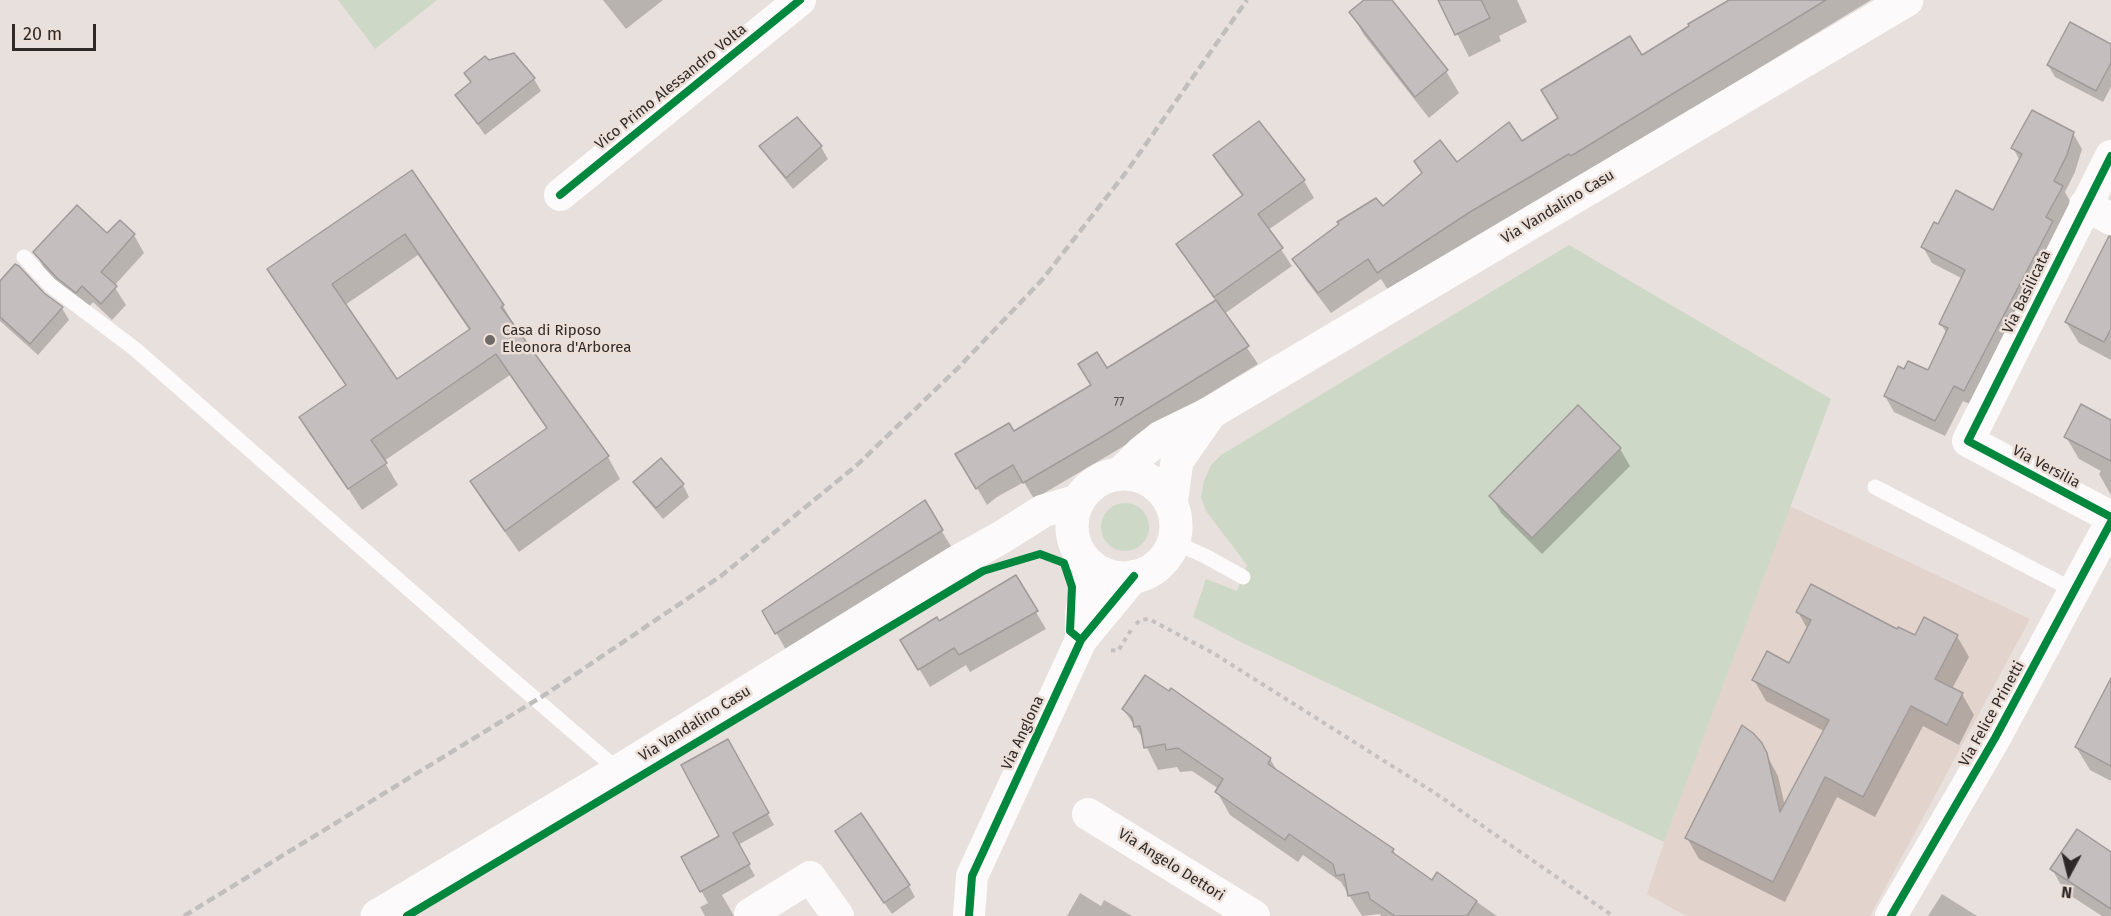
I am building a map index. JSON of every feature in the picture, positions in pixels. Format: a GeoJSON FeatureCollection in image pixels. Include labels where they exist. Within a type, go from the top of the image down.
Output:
{"type":"FeatureCollection","features":[{"type":"Feature","properties":{"kind":"main road","name":"Via Vandalino Casu"},"geometry":{"type":"LineString","coordinates":[[1121,473],[1161,437],[1210,413],[1907,0]]}},
{"type":"Feature","properties":{"kind":"main road","name":"Via Vandalino Casu"},"geometry":{"type":"LineString","coordinates":[[1171,504],[1177,461],[1210,413]]}},
{"type":"Feature","properties":{"kind":"main road"},"geometry":{"type":"LineString","coordinates":[[1121,473],[1139,476],[1155,483],[1167,495],[1174,510],[1177,526],[1174,542],[1166,557],[1154,568],[1123,578],[1107,575],[1083,553],[1072,519],[1077,501],[1088,487],[1103,477],[1121,473]]}},
{"type":"Feature","properties":{"kind":"main road","name":"Via Vandalino Casu"},"geometry":{"type":"LineString","coordinates":[[382,913],[619,771],[955,563],[1043,511],[1077,501]]}},
{"type":"Feature","properties":{"kind":"main road"},"geometry":{"type":"LineString","coordinates":[[1002,537],[1083,553]]}},
{"type":"Feature","properties":{"kind":"street","name":"Vico Primo Alessandro Volta"},"geometry":{"type":"LineString","coordinates":[[560,195],[800,0]]}},
{"type":"Feature","properties":{"kind":"street","name":"Via Basilicata"},"geometry":{"type":"LineString","coordinates":[[1968,441],[2098,212],[2111,156]]}},
{"type":"Feature","properties":{"kind":"street","name":"Via Versilia"},"geometry":{"type":"LineString","coordinates":[[1968,441],[2111,517]]}},
{"type":"Feature","properties":{"kind":"street","name":"Via Felice Prinetti"},"geometry":{"type":"LineString","coordinates":[[1891,916],[1995,738],[2111,522]]}},
{"type":"Feature","properties":{"kind":"street","name":"Via Anglona"},"geometry":{"type":"LineString","coordinates":[[1083,553],[1081,613],[1094,644]]}},
{"type":"Feature","properties":{"kind":"street","name":"Via Anglona"},"geometry":{"type":"LineString","coordinates":[[969,916],[972,876],[1094,644],[1134,576]]}},
{"type":"Feature","properties":{"kind":"street","name":"Via Angelo Dettori"},"geometry":{"type":"LineString","coordinates":[[1088,813],[1254,916]]}},
{"type":"Feature","properties":{"kind":"street"},"geometry":{"type":"LineString","coordinates":[[750,914],[810,877],[838,916]]}},
{"type":"Feature","properties":{"kind":"lane"},"geometry":{"type":"LineString","coordinates":[[24,258],[50,285],[135,349],[466,640],[619,771]]}},
{"type":"Feature","properties":{"kind":"lane"},"geometry":{"type":"LineString","coordinates":[[1875,487],[2075,591]]}},
{"type":"Feature","properties":{"kind":"lane"},"geometry":{"type":"LineString","coordinates":[[1174,542],[1243,577]]}},
{"type":"Feature","properties":{"kind":"path"},"geometry":{"type":"LineString","coordinates":[[1094,644],[1118,651],[1134,625],[1140,620],[1149,619],[1213,653],[1435,793],[1613,916]]}},
{"type":"Feature","properties":{"kind":"shaded area"},"geometry":{"type":"Polygon","coordinates":[[[1790,506],[2030,619],[1870,916],[1686,916],[1647,894],[1664,842],[1790,506]]]}},
{"type":"Feature","properties":{"kind":"green space"},"geometry":{"type":"Polygon","coordinates":[[[338,0],[437,0],[375,49],[338,0]]]}},
{"type":"Feature","properties":{"kind":"green space"},"geometry":{"type":"Polygon","coordinates":[[[1569,245],[1831,399],[1664,842],[1243,643],[1193,617],[1206,579],[1237,591],[1247,565],[1206,511],[1201,497],[1204,481],[1211,465],[1221,455],[1569,245]]]}},
{"type":"Feature","properties":{"kind":"green space"},"geometry":{"type":"Polygon","coordinates":[[[1125,503],[1142,510],[1149,527],[1142,544],[1125,551],[1108,544],[1101,527],[1108,510],[1125,503]]]}},
{"type":"Feature","properties":{"kind":"building"},"geometry":{"type":"Polygon","coordinates":[[[1364,0],[1392,0],[1448,70],[1415,97],[1349,12],[1364,0]]]}},
{"type":"Feature","properties":{"kind":"building"},"geometry":{"type":"Polygon","coordinates":[[[1438,0],[1481,0],[1490,18],[1455,35],[1438,0]]]}},
{"type":"Feature","properties":{"kind":"building"},"geometry":{"type":"Polygon","coordinates":[[[1729,0],[1826,0],[1571,156],[1569,154],[1470,212],[1377,273],[1368,259],[1318,293],[1292,259],[1339,224],[1337,222],[1376,198],[1383,206],[1422,173],[1414,161],[1440,140],[1457,162],[1509,122],[1522,141],[1558,118],[1541,90],[1630,36],[1642,55],[1729,0]]]}},
{"type":"Feature","properties":{"kind":"building"},"geometry":{"type":"Polygon","coordinates":[[[2070,22],[2111,44],[2111,63],[2096,91],[2047,65],[2070,22]]]}},
{"type":"Feature","properties":{"kind":"building"},"geometry":{"type":"Polygon","coordinates":[[[514,53],[535,78],[478,124],[455,95],[471,82],[464,73],[485,56],[489,60],[514,53]]]}},
{"type":"Feature","properties":{"kind":"building"},"geometry":{"type":"Polygon","coordinates":[[[2032,110],[2074,132],[2067,155],[2054,181],[2063,186],[2046,217],[2053,221],[1964,391],[1954,386],[1935,421],[1884,396],[1898,366],[1904,369],[1908,361],[1928,370],[1948,328],[1939,324],[1965,270],[1921,247],[1934,222],[1938,224],[1956,190],[1993,210],[2022,154],[2011,148],[2032,110]]]}},
{"type":"Feature","properties":{"kind":"building"},"geometry":{"type":"Polygon","coordinates":[[[797,117],[822,146],[786,178],[759,146],[797,117]]]}},
{"type":"Feature","properties":{"kind":"building"},"geometry":{"type":"Polygon","coordinates":[[[1259,121],[1305,180],[1258,214],[1283,248],[1214,297],[1176,244],[1243,195],[1213,155],[1259,121]]]}},
{"type":"Feature","properties":{"kind":"building","name":"Casa di Riposo Eleonora d'Arborea"},"geometry":{"type":"Polygon","coordinates":[[[412,170],[504,305],[501,307],[609,456],[505,531],[470,481],[547,428],[496,354],[371,440],[387,463],[348,489],[299,417],[346,385],[267,269],[412,170]],[[405,234],[332,284],[397,379],[470,329],[405,234]]]}},
{"type":"Feature","properties":{"kind":"building"},"geometry":{"type":"Polygon","coordinates":[[[77,205],[107,233],[120,220],[135,234],[101,272],[117,286],[101,304],[82,286],[76,293],[57,278],[33,252],[77,205]]]}},
{"type":"Feature","properties":{"kind":"building"},"geometry":{"type":"Polygon","coordinates":[[[2109,236],[2111,237],[2111,329],[2104,342],[2065,322],[2109,236]]]}},
{"type":"Feature","properties":{"kind":"building"},"geometry":{"type":"Polygon","coordinates":[[[15,264],[44,293],[63,307],[30,344],[0,317],[0,281],[15,264]]]}},
{"type":"Feature","properties":{"kind":"building"},"geometry":{"type":"Polygon","coordinates":[[[1216,300],[1249,346],[1023,483],[1013,465],[976,489],[955,454],[1009,423],[1014,431],[1091,385],[1078,364],[1097,352],[1107,368],[1216,300]]]}},
{"type":"Feature","properties":{"kind":"building"},"geometry":{"type":"Polygon","coordinates":[[[2081,404],[2111,420],[2111,461],[2064,437],[2081,404]]]}},
{"type":"Feature","properties":{"kind":"building"},"geometry":{"type":"Polygon","coordinates":[[[1578,405],[1621,448],[1532,538],[1489,496],[1578,405]]]}},
{"type":"Feature","properties":{"kind":"building"},"geometry":{"type":"Polygon","coordinates":[[[661,458],[684,484],[656,508],[633,482],[661,458]]]}},
{"type":"Feature","properties":{"kind":"building"},"geometry":{"type":"Polygon","coordinates":[[[925,500],[943,530],[775,634],[762,611],[925,500]]]}},
{"type":"Feature","properties":{"kind":"building"},"geometry":{"type":"Polygon","coordinates":[[[1016,575],[1038,611],[959,655],[954,648],[918,670],[900,640],[937,617],[939,621],[1016,575]]]}},
{"type":"Feature","properties":{"kind":"building"},"geometry":{"type":"Polygon","coordinates":[[[1811,584],[1897,629],[1898,627],[1915,635],[1924,617],[1958,635],[1935,679],[1963,693],[1947,725],[1911,706],[1863,797],[1825,777],[1773,882],[1685,838],[1742,725],[1762,743],[1767,753],[1780,812],[1829,720],[1752,680],[1767,651],[1789,663],[1811,620],[1796,612],[1811,584]]]}},
{"type":"Feature","properties":{"kind":"building"},"geometry":{"type":"Polygon","coordinates":[[[1145,675],[1169,691],[1171,688],[1271,758],[1268,764],[1394,849],[1392,852],[1432,880],[1437,872],[1477,901],[1467,916],[1395,916],[1370,899],[1368,892],[1348,896],[1344,874],[1336,876],[1333,864],[1289,834],[1285,840],[1215,792],[1223,779],[1178,748],[1166,750],[1165,744],[1144,748],[1140,726],[1134,727],[1132,717],[1122,709],[1145,675]]]}},
{"type":"Feature","properties":{"kind":"building"},"geometry":{"type":"Polygon","coordinates":[[[2111,678],[2111,766],[2075,747],[2111,678]]]}},
{"type":"Feature","properties":{"kind":"building"},"geometry":{"type":"Polygon","coordinates":[[[728,739],[769,813],[733,833],[750,864],[700,892],[681,857],[719,836],[681,765],[728,739]]]}},
{"type":"Feature","properties":{"kind":"building"},"geometry":{"type":"Polygon","coordinates":[[[861,813],[910,885],[884,903],[835,831],[861,813]]]}},
{"type":"Feature","properties":{"kind":"building"},"geometry":{"type":"Polygon","coordinates":[[[2077,829],[2111,852],[2111,909],[2050,869],[2077,829]]]}},
{"type":"Feature","properties":{"kind":"railway"},"geometry":{"type":"LineString","coordinates":[[184,916],[546,694],[721,576],[857,465],[957,369],[1042,280],[1127,171],[1247,0]]}},
{"type":"Feature","properties":{"kind":"cycle path"},"geometry":{"type":"LineString","coordinates":[[560,195],[800,0]]}},
{"type":"Feature","properties":{"kind":"cycle path"},"geometry":{"type":"LineString","coordinates":[[2111,156],[1968,441],[2111,517]]}},
{"type":"Feature","properties":{"kind":"cycle path"},"geometry":{"type":"LineString","coordinates":[[1891,916],[1995,738],[2111,522]]}},
{"type":"Feature","properties":{"kind":"cycle path"},"geometry":{"type":"LineString","coordinates":[[407,916],[983,571],[1040,554],[1064,563],[1072,587],[1070,631],[1081,640]]}},
{"type":"Feature","properties":{"kind":"cycle path"},"geometry":{"type":"LineString","coordinates":[[969,916],[972,876],[1081,640],[1134,576]]}},
{"type":"Feature","properties":{"kind":"place","name":"Casa di Riposo Eleonora d'Arborea"},"geometry":{"type":"Point","coordinates":[490,340]}}]}
